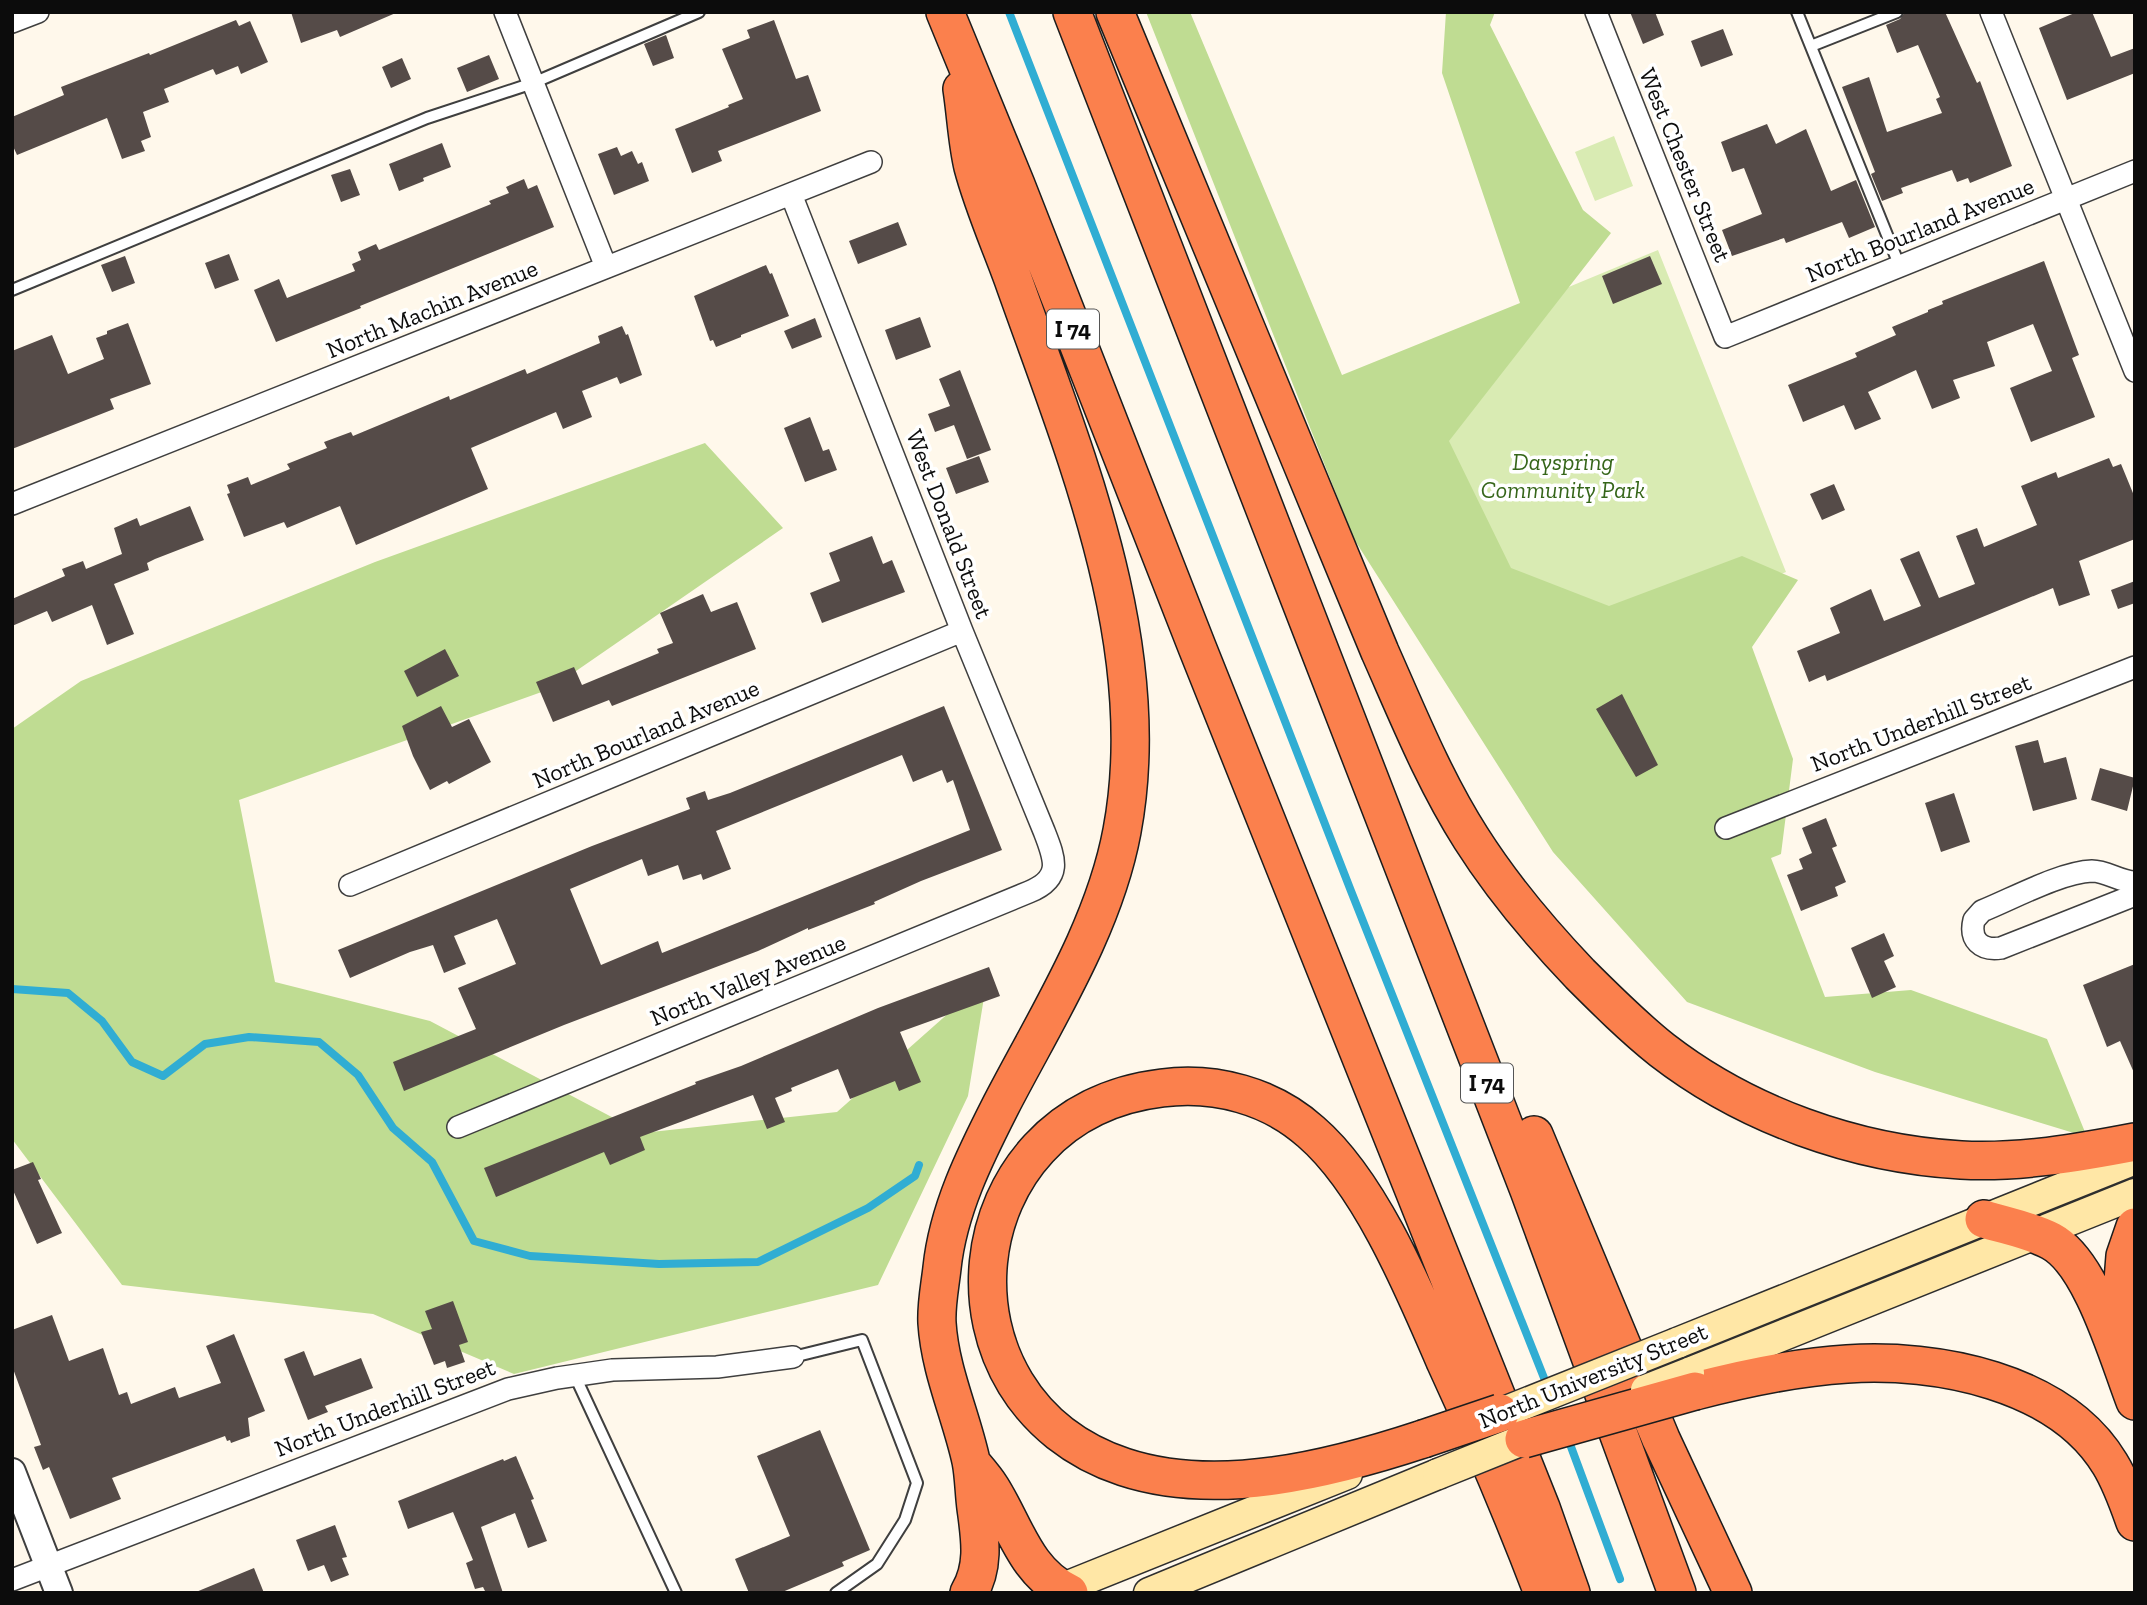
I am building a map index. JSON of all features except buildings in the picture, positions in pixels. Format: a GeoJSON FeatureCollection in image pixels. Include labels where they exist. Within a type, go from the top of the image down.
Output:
{"type":"FeatureCollection","features":[{"type":"Feature","properties":{"kind":"highway","name":"I 74"},"geometry":{"type":"LineString","coordinates":[[1072,12],[1529,1190],[1677,1593]]}},
{"type":"Feature","properties":{"kind":"highway"},"geometry":{"type":"LineString","coordinates":[[1115,12],[1301,455],[1380,652],[1417,735],[1446,795],[1471,838],[1498,878],[1545,937],[1603,997],[1661,1049],[1718,1087],[1784,1120],[1870,1147],[1962,1160],[2055,1156],[2135,1142]]}},
{"type":"Feature","properties":{"kind":"highway","name":"I 74"},"geometry":{"type":"LineString","coordinates":[[950,24],[1531,1482],[1571,1593]]}},
{"type":"Feature","properties":{"kind":"highway"},"geometry":{"type":"LineString","coordinates":[[950,24],[973,167],[1078,466],[1102,546],[1124,662],[1130,750],[1130,781],[1123,828],[1102,901],[1082,949],[976,1153],[954,1215],[943,1260],[936,1321],[944,1367],[971,1462],[981,1550],[978,1574],[969,1593]]}},
{"type":"Feature","properties":{"kind":"highway"},"geometry":{"type":"LineString","coordinates":[[1290,575],[1494,1041],[1661,1439],[1733,1593]]}},
{"type":"Feature","properties":{"kind":"highway"},"geometry":{"type":"LineString","coordinates":[[1543,1593],[1504,1495],[1406,1275],[1357,1187],[1339,1161],[1313,1133],[1270,1105],[1230,1091],[1184,1086],[1121,1095],[1080,1114],[1049,1137],[1016,1176],[1000,1210],[991,1240],[987,1275],[993,1332],[1011,1375],[1036,1412],[1063,1436],[1101,1458],[1124,1467],[1164,1477],[1196,1480],[1252,1478],[1357,1460],[1424,1441],[1512,1426],[1692,1382],[1755,1377],[1849,1363],[1924,1366],[1979,1376],[2038,1399],[2080,1429],[2110,1463],[2127,1497],[2135,1522]]}},
{"type":"Feature","properties":{"kind":"highway"},"geometry":{"type":"LineString","coordinates":[[1984,1220],[2052,1241],[2076,1263],[2093,1294],[2135,1401]]}},
{"type":"Feature","properties":{"kind":"highway"},"geometry":{"type":"LineString","coordinates":[[2117,1356],[2125,1256],[2135,1227]]}},
{"type":"Feature","properties":{"kind":"highway"},"geometry":{"type":"LineString","coordinates":[[971,1462],[991,1487],[1034,1566],[1060,1591]]}},
{"type":"Feature","properties":{"kind":"main road","name":"North University Street"},"geometry":{"type":"LineString","coordinates":[[1149,1593],[1438,1474],[1512,1426],[1677,1343],[2135,1159]]}},
{"type":"Feature","properties":{"kind":"main road","name":"North University Street"},"geometry":{"type":"LineString","coordinates":[[1692,1382],[2035,1234],[2135,1194]]}},
{"type":"Feature","properties":{"kind":"main road"},"geometry":{"type":"LineString","coordinates":[[1060,1591],[1424,1441]]}},
{"type":"Feature","properties":{"kind":"street"},"geometry":{"type":"LineString","coordinates":[[12,22],[37,12]]}},
{"type":"Feature","properties":{"kind":"street"},"geometry":{"type":"LineString","coordinates":[[505,12],[606,267]]}},
{"type":"Feature","properties":{"kind":"street","name":"West Chester Street"},"geometry":{"type":"LineString","coordinates":[[1596,12],[1725,337]]}},
{"type":"Feature","properties":{"kind":"street"},"geometry":{"type":"LineString","coordinates":[[1992,12],[2135,371]]}},
{"type":"Feature","properties":{"kind":"street","name":"North Machin Avenue"},"geometry":{"type":"LineString","coordinates":[[12,504],[872,162]]}},
{"type":"Feature","properties":{"kind":"street","name":"North Bourland Avenue"},"geometry":{"type":"LineString","coordinates":[[1725,337],[2135,171]]}},
{"type":"Feature","properties":{"kind":"street","name":"West Donald Street"},"geometry":{"type":"LineString","coordinates":[[791,194],[1051,850],[1054,859],[1053,873]]}},
{"type":"Feature","properties":{"kind":"street","name":"North Bourland Avenue"},"geometry":{"type":"LineString","coordinates":[[350,885],[962,631]]}},
{"type":"Feature","properties":{"kind":"street","name":"North Underhill Street"},"geometry":{"type":"LineString","coordinates":[[1726,828],[2135,667]]}},
{"type":"Feature","properties":{"kind":"street"},"geometry":{"type":"LineString","coordinates":[[2135,882],[2123,881],[2095,871],[2075,874],[1982,911],[1974,920],[1973,934],[1981,946],[1989,949],[2001,948],[2135,895]]}},
{"type":"Feature","properties":{"kind":"street","name":"North Valley Avenue"},"geometry":{"type":"LineString","coordinates":[[458,1127],[1029,892],[1045,884],[1053,873]]}},
{"type":"Feature","properties":{"kind":"street","name":"North Underhill Street"},"geometry":{"type":"LineString","coordinates":[[12,1580],[508,1389],[637,1368],[717,1367],[793,1357]]}},
{"type":"Feature","properties":{"kind":"street"},"geometry":{"type":"LineString","coordinates":[[12,1472],[59,1593]]}},
{"type":"Feature","properties":{"kind":"lane"},"geometry":{"type":"LineString","coordinates":[[12,290],[427,118],[533,83],[699,12]]}},
{"type":"Feature","properties":{"kind":"lane"},"geometry":{"type":"LineString","coordinates":[[1797,12],[1900,267]]}},
{"type":"Feature","properties":{"kind":"lane"},"geometry":{"type":"LineString","coordinates":[[1811,46],[1897,12]]}},
{"type":"Feature","properties":{"kind":"lane"},"geometry":{"type":"LineString","coordinates":[[793,1357],[862,1340],[917,1483],[905,1520],[877,1564],[836,1593]]}},
{"type":"Feature","properties":{"kind":"lane"},"geometry":{"type":"LineString","coordinates":[[575,1376],[676,1593]]}},
{"type":"Feature","properties":{"kind":"green space"},"geometry":{"type":"Polygon","coordinates":[[[1146,12],[1190,12],[1342,375],[1520,303],[1442,73],[1446,12],[1495,12],[1490,25],[1583,210],[1611,233],[1449,441],[1511,568],[1609,606],[1742,556],[1798,580],[1752,647],[1793,759],[1781,854],[1771,858],[1825,997],[1911,990],[2047,1039],[2087,1137],[1875,1072],[1687,1002],[1553,852],[1354,539],[1146,12]]]}},
{"type":"Feature","properties":{"kind":"green space"},"geometry":{"type":"Polygon","coordinates":[[[1614,136],[1633,186],[1595,201],[1575,152],[1614,136]]]}},
{"type":"Feature","properties":{"kind":"green space","name":"Dayspring Community Park"},"geometry":{"type":"Polygon","coordinates":[[[1658,250],[1786,572],[1502,685],[1337,383],[1658,250]]]}},
{"type":"Feature","properties":{"kind":"green space"},"geometry":{"type":"Polygon","coordinates":[[[705,443],[783,528],[550,689],[239,800],[275,982],[430,1021],[642,1133],[837,1112],[987,979],[968,1096],[878,1285],[514,1374],[373,1314],[122,1285],[12,1139],[12,729],[81,681],[375,562],[705,443]]]}},
{"type":"Feature","properties":{"kind":"waterway"},"geometry":{"type":"LineString","coordinates":[[1009,12],[1351,891],[1548,1388]]}},
{"type":"Feature","properties":{"kind":"waterway"},"geometry":{"type":"LineString","coordinates":[[12,989],[68,993],[102,1021],[132,1062],[163,1076],[205,1044],[249,1037],[319,1042],[358,1075],[393,1128],[432,1162],[474,1241],[530,1256],[659,1264],[758,1262],[868,1208],[915,1176],[919,1165]]}},
{"type":"Feature","properties":{"kind":"waterway"},"geometry":{"type":"LineString","coordinates":[[1567,1436],[1620,1579]]}}]}
